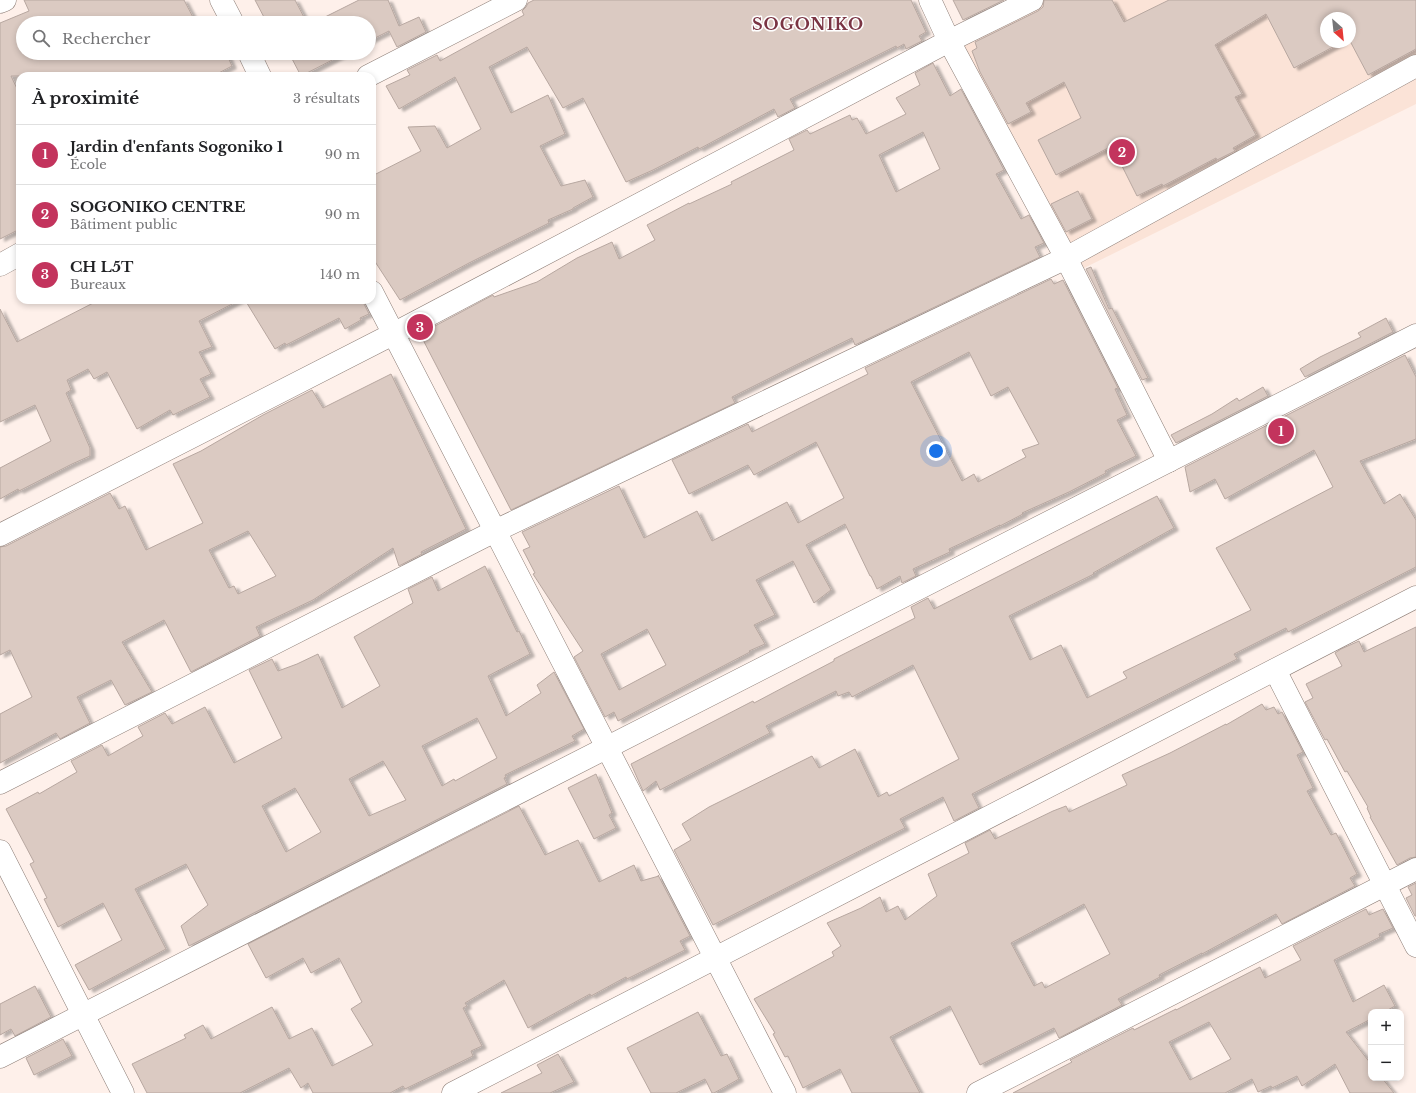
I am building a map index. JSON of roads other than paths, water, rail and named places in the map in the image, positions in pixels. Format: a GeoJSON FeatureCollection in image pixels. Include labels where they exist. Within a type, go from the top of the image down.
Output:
{"type":"FeatureCollection","features":[{"type":"Feature","properties":{"kind":"street"},"geometry":{"type":"LineString","coordinates":[[0,2],[5,0]]}},
{"type":"Feature","properties":{"kind":"street"},"geometry":{"type":"LineString","coordinates":[[221,0],[229,16]]}},
{"type":"Feature","properties":{"kind":"street"},"geometry":{"type":"LineString","coordinates":[[376,72],[516,0]]}},
{"type":"Feature","properties":{"kind":"street"},"geometry":{"type":"LineString","coordinates":[[930,0],[949,41],[1066,258],[1169,461]]}},
{"type":"Feature","properties":{"kind":"street"},"geometry":{"type":"LineString","coordinates":[[0,535],[394,334],[949,41],[1032,0]]}},
{"type":"Feature","properties":{"kind":"street"},"geometry":{"type":"LineString","coordinates":[[252,60],[258,72]]}},
{"type":"Feature","properties":{"kind":"street"},"geometry":{"type":"LineString","coordinates":[[0,783],[495,531],[1066,258],[1416,66]]}},
{"type":"Feature","properties":{"kind":"street"},"geometry":{"type":"LineString","coordinates":[[0,265],[16,256]]}},
{"type":"Feature","properties":{"kind":"street"},"geometry":{"type":"LineString","coordinates":[[376,300],[785,1093]]}},
{"type":"Feature","properties":{"kind":"street"},"geometry":{"type":"LineString","coordinates":[[0,1057],[1416,335]]}},
{"type":"Feature","properties":{"kind":"street"},"geometry":{"type":"LineString","coordinates":[[454,1093],[1416,597]]}},
{"type":"Feature","properties":{"kind":"street"},"geometry":{"type":"LineString","coordinates":[[1275,670],[1416,946]]}},
{"type":"Feature","properties":{"kind":"street"},"geometry":{"type":"LineString","coordinates":[[0,851],[123,1093]]}},
{"type":"Feature","properties":{"kind":"street"},"geometry":{"type":"LineString","coordinates":[[978,1093],[1416,869]]}},
{"type":"Feature","properties":{"kind":"place","name":"SOGONIKO CENTRE"},"geometry":{"type":"Point","coordinates":[1122,152]}},
{"type":"Feature","properties":{"kind":"place","name":"CH L5T"},"geometry":{"type":"Point","coordinates":[420,327]}},
{"type":"Feature","properties":{"kind":"place","name":"Jardin d'enfants Sogoniko 1"},"geometry":{"type":"Point","coordinates":[1281,431]}},
{"type":"Feature","properties":{"kind":"district","name":"SOGONIKO"},"geometry":{"type":"Point","coordinates":[808,24]}}]}
